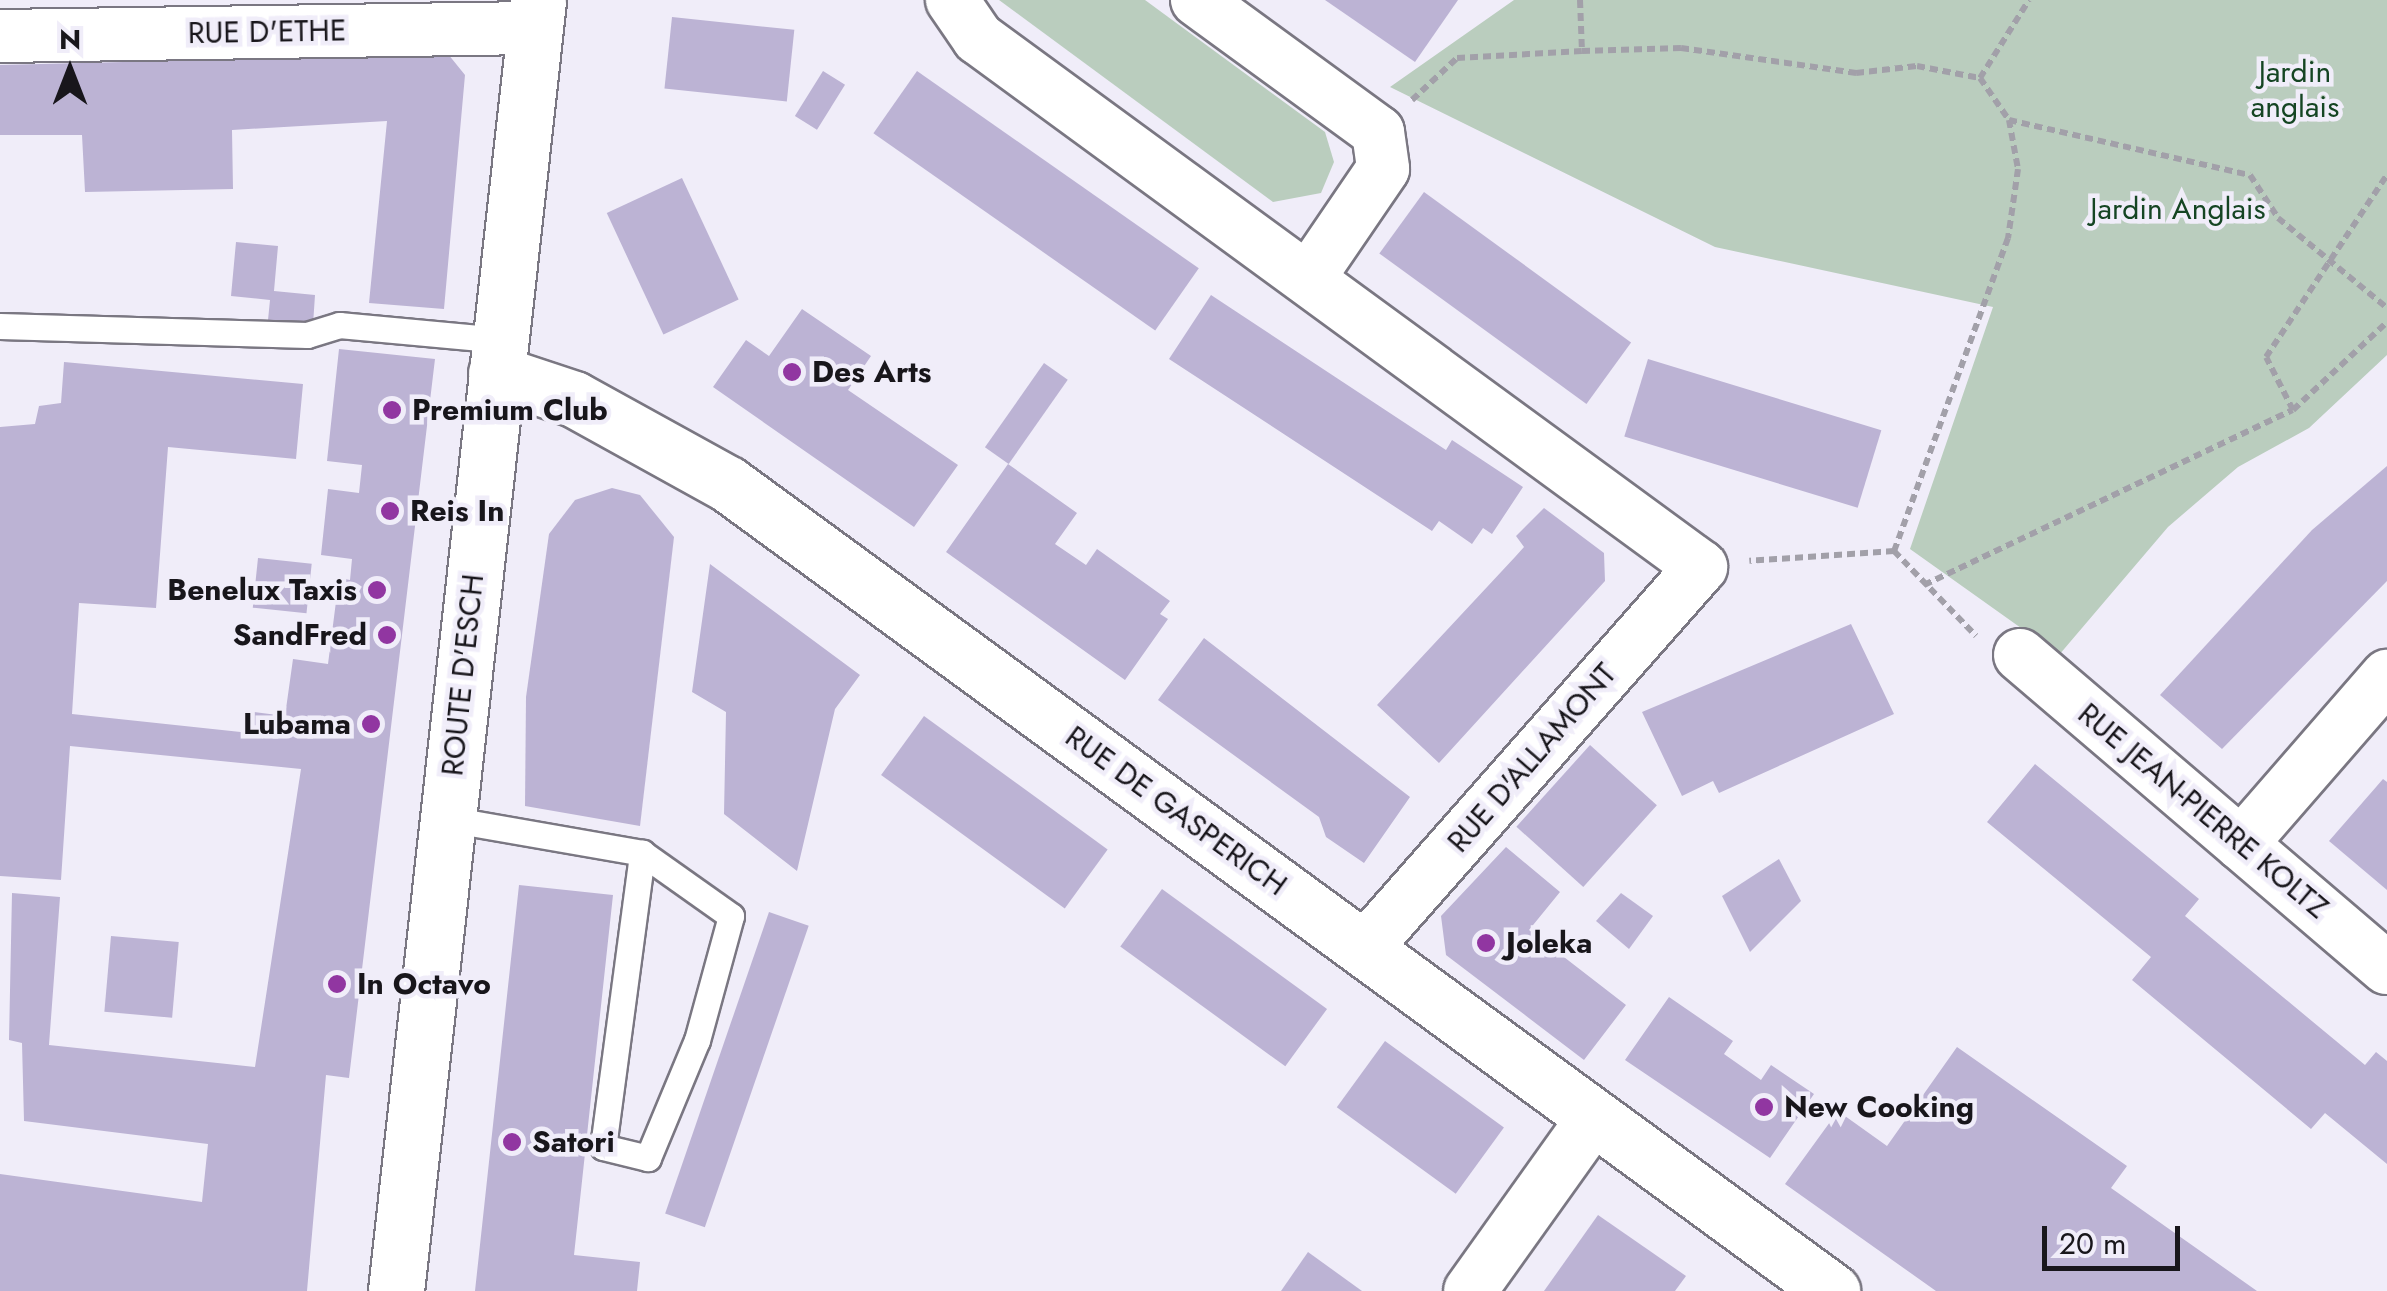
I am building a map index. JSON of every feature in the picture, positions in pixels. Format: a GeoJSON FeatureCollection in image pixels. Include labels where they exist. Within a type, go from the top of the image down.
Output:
{"type":"FeatureCollection","features":[{"type":"Feature","properties":{"kind":"street"},"geometry":{"type":"LineString","coordinates":[[952,0],[978,38],[1701,568]]}},
{"type":"Feature","properties":{"kind":"street"},"geometry":{"type":"LineString","coordinates":[[1197,0],[1378,132],[1383,169],[1308,280]]}},
{"type":"Feature","properties":{"kind":"street","name":"RUE D'ETHE"},"geometry":{"type":"LineString","coordinates":[[0,36],[536,14]]}},
{"type":"Feature","properties":{"kind":"street","name":"ROUTE D'ESCH"},"geometry":{"type":"LineString","coordinates":[[396,1291],[536,14]]}},
{"type":"Feature","properties":{"kind":"street","name":"RUE DE GASPERICH"},"geometry":{"type":"LineString","coordinates":[[498,357],[671,446],[1832,1291]]}},
{"type":"Feature","properties":{"kind":"street","name":"RUE D'ALLAMONT"},"geometry":{"type":"LineString","coordinates":[[1364,949],[1701,568]]}},
{"type":"Feature","properties":{"kind":"street","name":"RUE JEAN-PIERRE KOLTZ"},"geometry":{"type":"LineString","coordinates":[[2020,654],[2387,968]]}},
{"type":"Feature","properties":{"kind":"street"},"geometry":{"type":"LineString","coordinates":[[2241,844],[2387,676]]}},
{"type":"Feature","properties":{"kind":"street"},"geometry":{"type":"LineString","coordinates":[[1470,1291],[1594,1118]]}},
{"type":"Feature","properties":{"kind":"lane"},"geometry":{"type":"LineString","coordinates":[[0,326],[307,335],[339,325],[498,357]]}},
{"type":"Feature","properties":{"kind":"lane"},"geometry":{"type":"LineString","coordinates":[[448,818],[642,853],[731,916],[697,1040],[648,1158],[603,1147],[642,853]]}},
{"type":"Feature","properties":{"kind":"path"},"geometry":{"type":"LineString","coordinates":[[1580,0],[1582,52]]}},
{"type":"Feature","properties":{"kind":"path"},"geometry":{"type":"LineString","coordinates":[[1980,78],[2029,0]]}},
{"type":"Feature","properties":{"kind":"path"},"geometry":{"type":"LineString","coordinates":[[1378,132],[1457,58],[1680,48],[1856,73],[1918,66],[1980,78],[2009,120],[2018,169],[2008,238],[1894,550]]}},
{"type":"Feature","properties":{"kind":"path"},"geometry":{"type":"LineString","coordinates":[[2009,120],[2250,175],[2278,218],[2338,260],[2387,308]]}},
{"type":"Feature","properties":{"kind":"path"},"geometry":{"type":"LineString","coordinates":[[2294,410],[2266,357],[2338,260],[2387,174]]}},
{"type":"Feature","properties":{"kind":"path"},"geometry":{"type":"LineString","coordinates":[[1924,585],[2294,410],[2387,322]]}},
{"type":"Feature","properties":{"kind":"path"},"geometry":{"type":"LineString","coordinates":[[1701,568],[1894,550]]}},
{"type":"Feature","properties":{"kind":"path"},"geometry":{"type":"LineString","coordinates":[[1894,550],[1970,634],[2020,654]]}},
{"type":"Feature","properties":{"kind":"green space"},"geometry":{"type":"Polygon","coordinates":[[[999,0],[1145,0],[1325,132],[1334,162],[1321,193],[1273,202],[999,0]]]}},
{"type":"Feature","properties":{"kind":"green space","name":"Jardin Anglais"},"geometry":{"type":"Polygon","coordinates":[[[1514,0],[2387,0],[2387,355],[2309,428],[2238,467],[2168,527],[2059,655],[1910,549],[1993,307],[1715,247],[1390,87],[1514,0]]]}},
{"type":"Feature","properties":{"kind":"building"},"geometry":{"type":"Polygon","coordinates":[[[1325,0],[1458,0],[1415,62],[1325,0]]]}},
{"type":"Feature","properties":{"kind":"building"},"geometry":{"type":"Polygon","coordinates":[[[672,17],[794,30],[787,101],[664,89],[672,17]]]}},
{"type":"Feature","properties":{"kind":"building"},"geometry":{"type":"Polygon","coordinates":[[[448,54],[465,75],[444,309],[369,303],[387,121],[232,130],[233,189],[85,192],[82,135],[0,135],[0,65],[448,54]]]}},
{"type":"Feature","properties":{"kind":"building"},"geometry":{"type":"Polygon","coordinates":[[[823,71],[845,85],[817,130],[795,116],[823,71]]]}},
{"type":"Feature","properties":{"kind":"building"},"geometry":{"type":"Polygon","coordinates":[[[917,71],[1199,268],[1155,331],[873,133],[917,71]]]}},
{"type":"Feature","properties":{"kind":"building"},"geometry":{"type":"Polygon","coordinates":[[[682,178],[739,299],[663,335],[607,213],[682,178]]]}},
{"type":"Feature","properties":{"kind":"building"},"geometry":{"type":"Polygon","coordinates":[[[1424,192],[1631,342],[1586,404],[1379,253],[1424,192]]]}},
{"type":"Feature","properties":{"kind":"building"},"geometry":{"type":"Polygon","coordinates":[[[236,242],[278,246],[274,291],[315,295],[313,325],[268,320],[270,300],[231,296],[236,242]]]}},
{"type":"Feature","properties":{"kind":"building"},"geometry":{"type":"Polygon","coordinates":[[[1211,295],[1446,450],[1452,440],[1523,487],[1492,534],[1483,528],[1472,544],[1439,521],[1432,531],[1169,359],[1211,295]]]}},
{"type":"Feature","properties":{"kind":"building"},"geometry":{"type":"Polygon","coordinates":[[[802,309],[871,356],[848,390],[958,465],[914,527],[713,387],[746,340],[769,356],[802,309]]]}},
{"type":"Feature","properties":{"kind":"building"},"geometry":{"type":"Polygon","coordinates":[[[339,349],[435,359],[349,1078],[326,1075],[307,1291],[0,1291],[0,1174],[202,1202],[208,1144],[24,1121],[22,1043],[9,1040],[12,893],[60,897],[49,1045],[255,1067],[301,769],[70,746],[61,880],[0,876],[0,427],[35,424],[39,406],[61,403],[64,362],[303,384],[296,459],[168,447],[156,608],[79,603],[72,714],[250,733],[254,712],[285,716],[293,659],[328,664],[339,578],[350,580],[352,559],[321,555],[328,489],[359,493],[362,465],[327,461],[339,349]]]}},
{"type":"Feature","properties":{"kind":"building"},"geometry":{"type":"Polygon","coordinates":[[[1648,359],[1881,430],[1858,508],[1624,436],[1648,359]]]}},
{"type":"Feature","properties":{"kind":"building"},"geometry":{"type":"Polygon","coordinates":[[[1044,363],[1068,380],[1009,464],[985,447],[1044,363]]]}},
{"type":"Feature","properties":{"kind":"building"},"geometry":{"type":"Polygon","coordinates":[[[1008,464],[1077,513],[1055,544],[1086,565],[1097,549],[1170,601],[1160,614],[1168,619],[1125,680],[946,552],[1008,464]]]}},
{"type":"Feature","properties":{"kind":"building"},"geometry":{"type":"Polygon","coordinates":[[[2387,466],[2387,581],[2222,749],[2160,695],[2312,530],[2387,466]]]}},
{"type":"Feature","properties":{"kind":"building"},"geometry":{"type":"Polygon","coordinates":[[[612,488],[640,495],[674,537],[640,826],[525,806],[526,697],[549,534],[575,500],[612,488]]]}},
{"type":"Feature","properties":{"kind":"building"},"geometry":{"type":"Polygon","coordinates":[[[1544,508],[1604,553],[1605,581],[1439,763],[1377,705],[1524,547],[1516,536],[1544,508]]]}},
{"type":"Feature","properties":{"kind":"building"},"geometry":{"type":"Polygon","coordinates":[[[258,558],[312,564],[306,613],[253,608],[258,558]]]}},
{"type":"Feature","properties":{"kind":"building"},"geometry":{"type":"Polygon","coordinates":[[[710,564],[860,675],[835,709],[797,871],[724,814],[726,712],[692,692],[710,564]]]}},
{"type":"Feature","properties":{"kind":"building"},"geometry":{"type":"Polygon","coordinates":[[[1851,624],[1894,714],[1719,793],[1713,781],[1682,796],[1642,712],[1851,624]]]}},
{"type":"Feature","properties":{"kind":"building"},"geometry":{"type":"Polygon","coordinates":[[[1204,638],[1410,797],[1364,863],[1326,837],[1319,817],[1158,700],[1204,638]]]}},
{"type":"Feature","properties":{"kind":"building"},"geometry":{"type":"Polygon","coordinates":[[[924,716],[1108,849],[1065,908],[881,775],[924,716]]]}},
{"type":"Feature","properties":{"kind":"building"},"geometry":{"type":"Polygon","coordinates":[[[1590,745],[1657,805],[1583,887],[1516,827],[1590,745]]]}},
{"type":"Feature","properties":{"kind":"building"},"geometry":{"type":"Polygon","coordinates":[[[2035,764],[2199,899],[2185,916],[2365,1065],[2376,1052],[2387,1061],[2387,1164],[2325,1113],[2311,1129],[2132,980],[2151,957],[1987,822],[2035,764]]]}},
{"type":"Feature","properties":{"kind":"building"},"geometry":{"type":"Polygon","coordinates":[[[2383,779],[2387,782],[2387,890],[2329,841],[2383,779]]]}},
{"type":"Feature","properties":{"kind":"building"},"geometry":{"type":"Polygon","coordinates":[[[1506,847],[1560,892],[1529,930],[1626,1005],[1584,1060],[1446,955],[1441,916],[1506,847]]]}},
{"type":"Feature","properties":{"kind":"building"},"geometry":{"type":"Polygon","coordinates":[[[1779,859],[1801,901],[1750,952],[1722,896],[1779,859]]]}},
{"type":"Feature","properties":{"kind":"building"},"geometry":{"type":"Polygon","coordinates":[[[519,885],[613,895],[574,1255],[640,1262],[637,1291],[475,1291],[519,885]]]}},
{"type":"Feature","properties":{"kind":"building"},"geometry":{"type":"Polygon","coordinates":[[[1162,889],[1327,1009],[1285,1066],[1120,946],[1162,889]]]}},
{"type":"Feature","properties":{"kind":"building"},"geometry":{"type":"Polygon","coordinates":[[[1621,893],[1653,916],[1629,949],[1596,921],[1621,893]]]}},
{"type":"Feature","properties":{"kind":"building"},"geometry":{"type":"Polygon","coordinates":[[[769,912],[809,926],[705,1227],[665,1214],[769,912]]]}},
{"type":"Feature","properties":{"kind":"building"},"geometry":{"type":"Polygon","coordinates":[[[111,936],[179,942],[172,1018],[104,1012],[111,936]]]}},
{"type":"Feature","properties":{"kind":"building"},"geometry":{"type":"Polygon","coordinates":[[[1669,997],[1733,1041],[1724,1054],[1761,1080],[1771,1065],[1814,1094],[1770,1158],[1625,1060],[1669,997]]]}},
{"type":"Feature","properties":{"kind":"building"},"geometry":{"type":"Polygon","coordinates":[[[1385,1041],[1504,1127],[1456,1194],[1337,1107],[1385,1041]]]}},
{"type":"Feature","properties":{"kind":"building"},"geometry":{"type":"Polygon","coordinates":[[[1957,1047],[2127,1166],[2111,1188],[2257,1291],[1936,1291],[1785,1184],[1838,1111],[1887,1146],[1957,1047]]]}},
{"type":"Feature","properties":{"kind":"building"},"geometry":{"type":"Polygon","coordinates":[[[1598,1215],[1686,1276],[1675,1291],[1544,1291],[1598,1215]]]}},
{"type":"Feature","properties":{"kind":"building"},"geometry":{"type":"Polygon","coordinates":[[[1308,1252],[1362,1291],[1281,1291],[1308,1252]]]}},
{"type":"Feature","properties":{"kind":"place","name":"Des Arts"},"geometry":{"type":"Point","coordinates":[792,372]}},
{"type":"Feature","properties":{"kind":"place","name":"Premium Club"},"geometry":{"type":"Point","coordinates":[392,410]}},
{"type":"Feature","properties":{"kind":"place","name":"Reis In"},"geometry":{"type":"Point","coordinates":[390,511]}},
{"type":"Feature","properties":{"kind":"place","name":"Benelux Taxis"},"geometry":{"type":"Point","coordinates":[377,590]}},
{"type":"Feature","properties":{"kind":"place","name":"SandFred"},"geometry":{"type":"Point","coordinates":[387,635]}},
{"type":"Feature","properties":{"kind":"place","name":"Lubama"},"geometry":{"type":"Point","coordinates":[371,724]}},
{"type":"Feature","properties":{"kind":"place","name":"Joleka"},"geometry":{"type":"Point","coordinates":[1486,943]}},
{"type":"Feature","properties":{"kind":"place","name":"In Octavo"},"geometry":{"type":"Point","coordinates":[337,984]}},
{"type":"Feature","properties":{"kind":"place","name":"New Cooking"},"geometry":{"type":"Point","coordinates":[1764,1107]}},
{"type":"Feature","properties":{"kind":"place","name":"Satori"},"geometry":{"type":"Point","coordinates":[512,1142]}},
{"type":"Feature","properties":{"kind":"park label","name":"Jardin anglais"},"geometry":{"type":"Point","coordinates":[2295,89]}}]}
